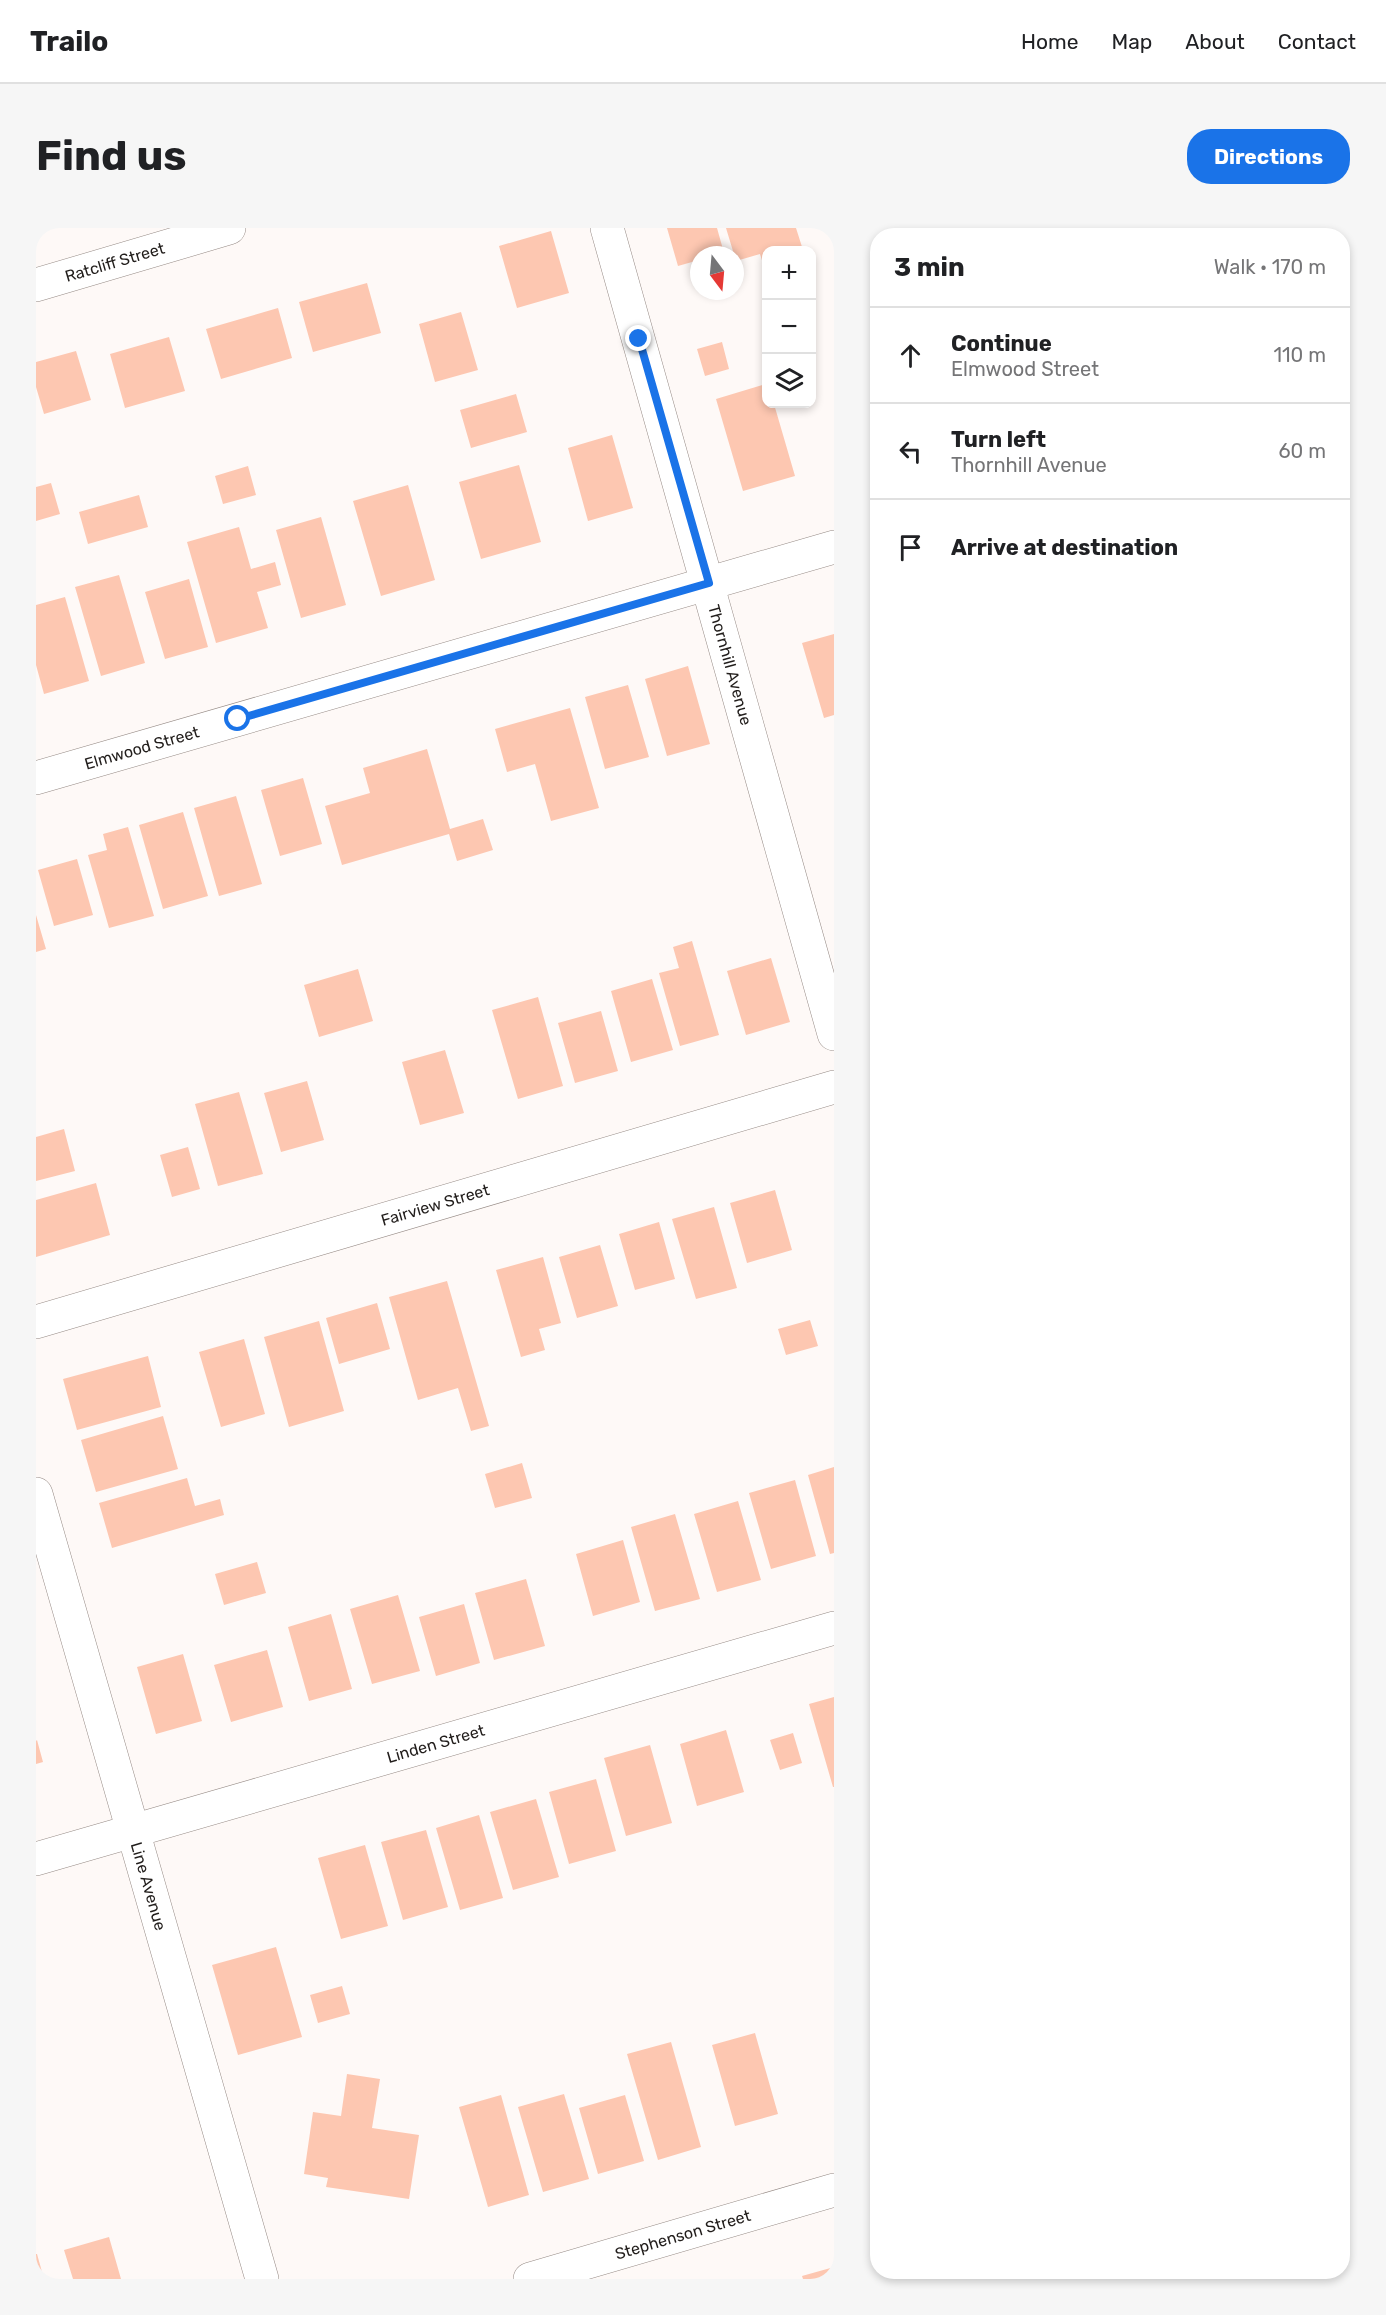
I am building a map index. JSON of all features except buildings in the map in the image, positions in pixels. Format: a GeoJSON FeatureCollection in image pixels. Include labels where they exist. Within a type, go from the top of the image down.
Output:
{"type":"FeatureCollection","features":[{"type":"Feature","properties":{"kind":"street","name":"Ratcliff Street"},"geometry":{"type":"LineString","coordinates":[[36,285],[229,228]]}},
{"type":"Feature","properties":{"kind":"street","name":"Thornhill Avenue"},"geometry":{"type":"LineString","coordinates":[[607,228],[709,583],[834,1034]]}},
{"type":"Feature","properties":{"kind":"street","name":"Elmwood Street"},"geometry":{"type":"LineString","coordinates":[[36,778],[834,547]]}},
{"type":"Feature","properties":{"kind":"street","name":"Fairview Street"},"geometry":{"type":"LineString","coordinates":[[36,1322],[834,1087]]}},
{"type":"Feature","properties":{"kind":"street","name":"Line Avenue"},"geometry":{"type":"LineString","coordinates":[[36,1494],[262,2279]]}},
{"type":"Feature","properties":{"kind":"street","name":"Linden Street"},"geometry":{"type":"LineString","coordinates":[[36,1859],[834,1628]]}},
{"type":"Feature","properties":{"kind":"street","name":"Stephenson Street"},"geometry":{"type":"LineString","coordinates":[[530,2279],[834,2190]]}},
{"type":"Feature","properties":{"kind":"route"},"geometry":{"type":"LineString","coordinates":[[238,719],[709,583],[639,339]]}}]}
